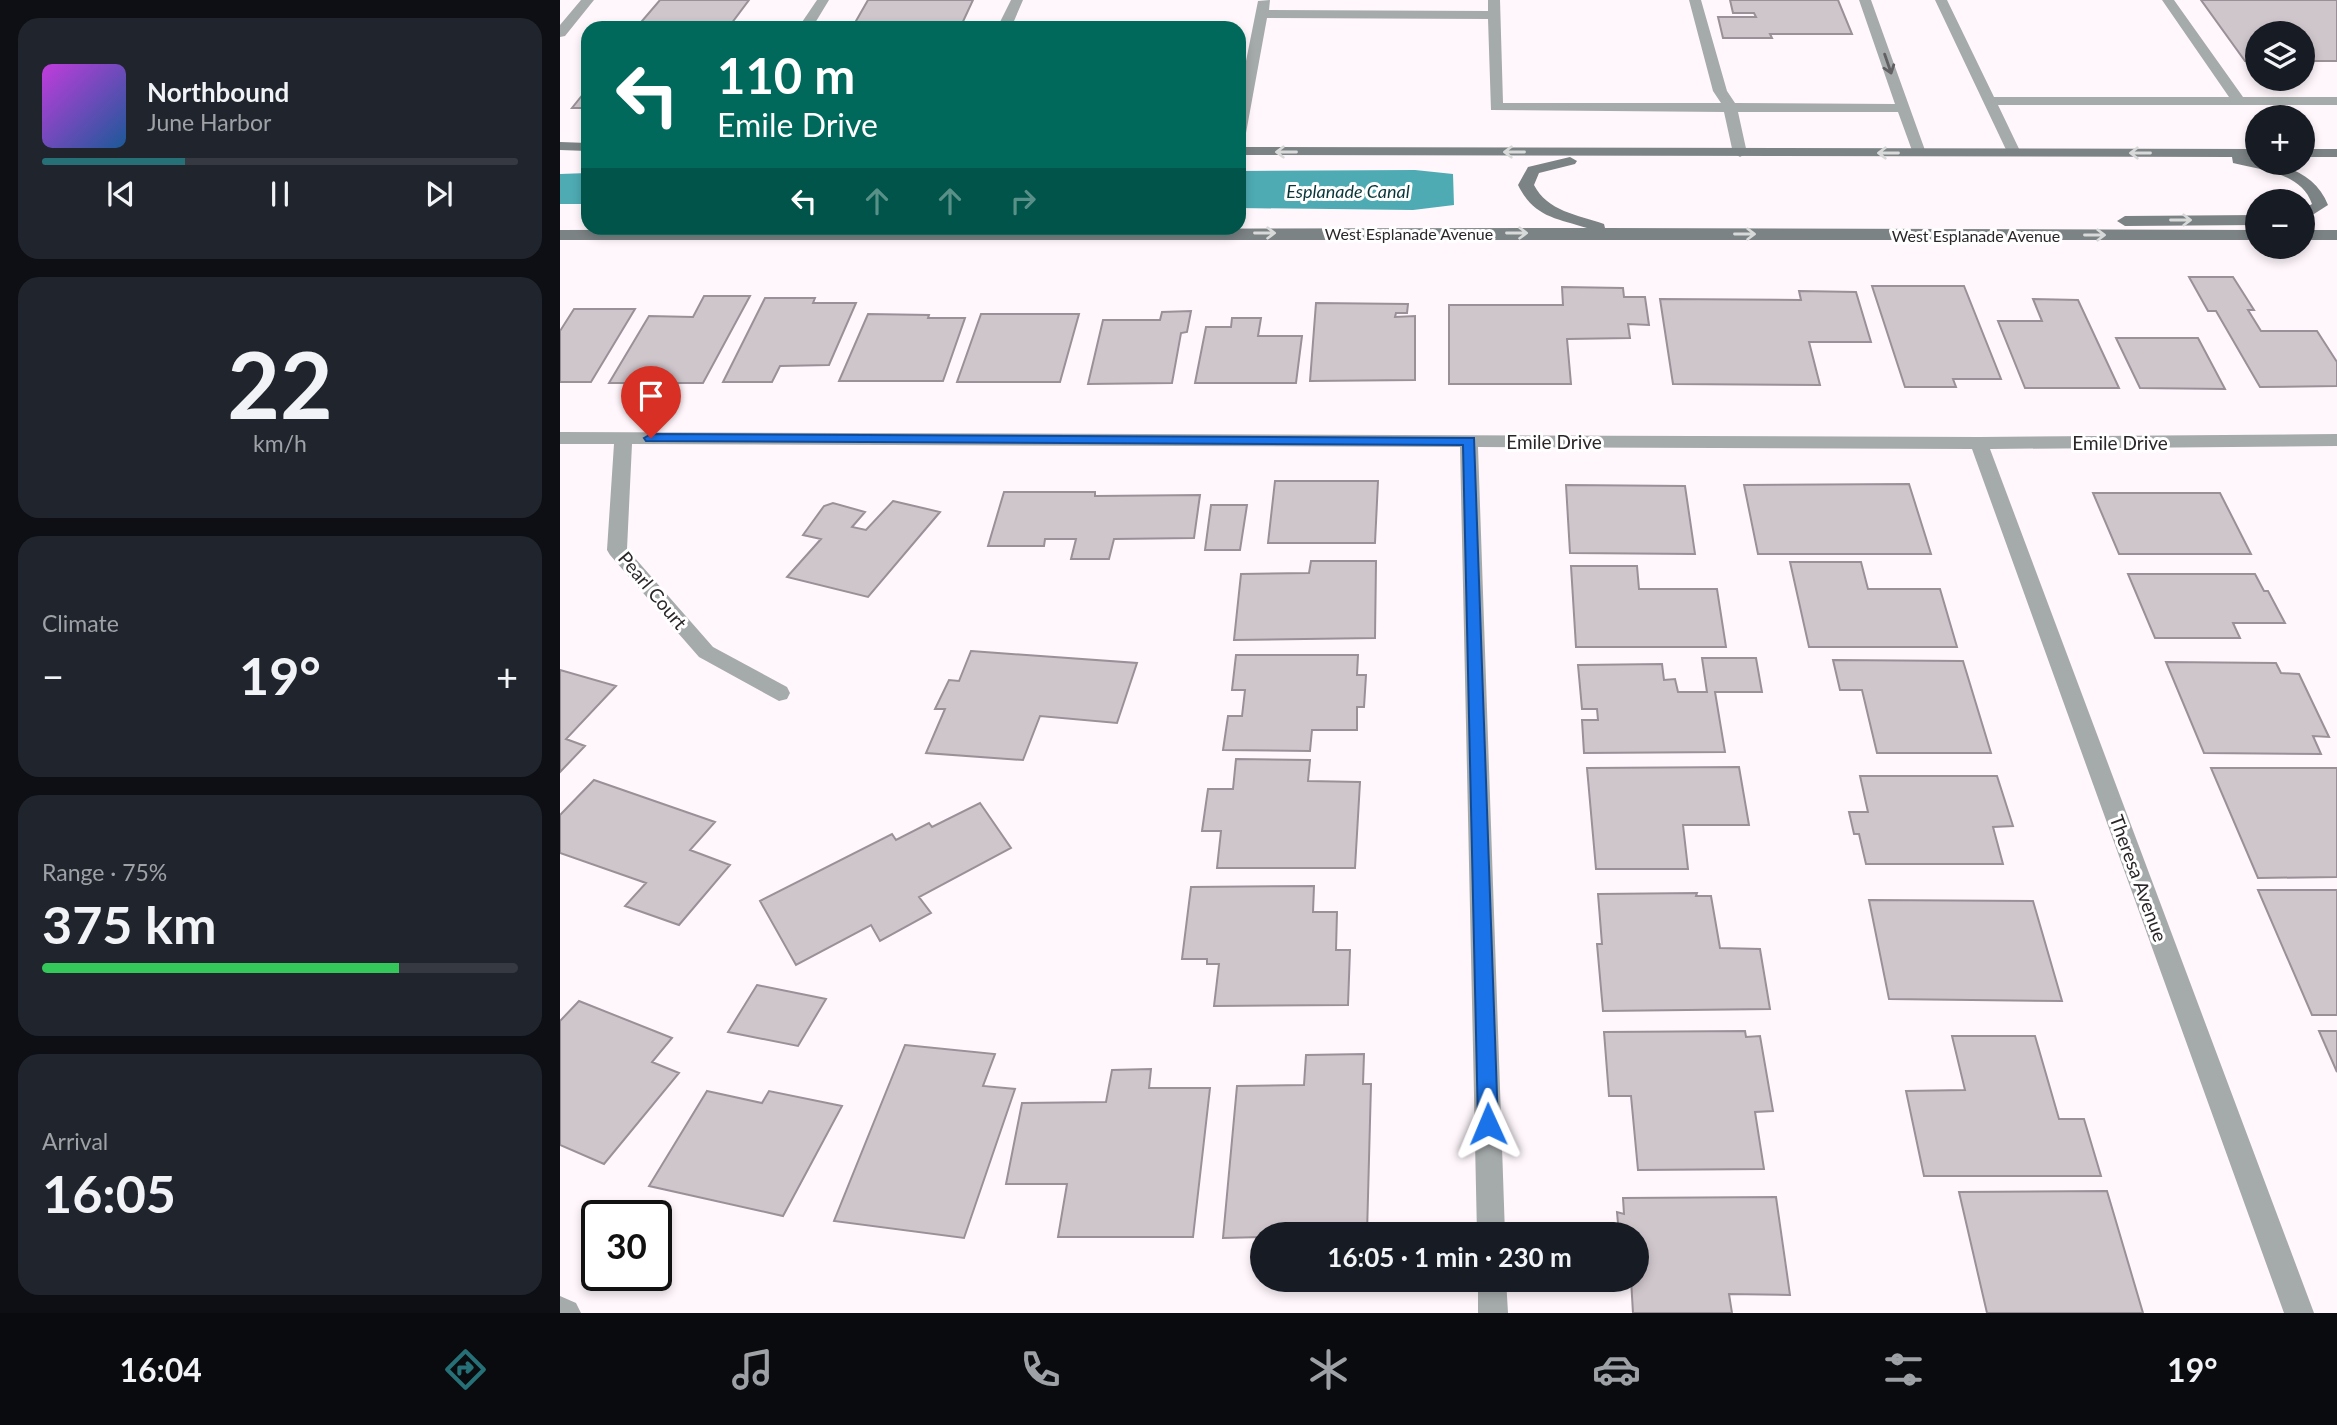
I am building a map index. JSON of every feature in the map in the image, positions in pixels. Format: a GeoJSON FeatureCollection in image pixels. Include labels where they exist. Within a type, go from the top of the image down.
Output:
{"type":"FeatureCollection","features":[{"type":"Feature","properties":{"kind":"main road"},"geometry":{"type":"LineString","coordinates":[[560,146],[581,147]]}},
{"type":"Feature","properties":{"kind":"main road"},"geometry":{"type":"LineString","coordinates":[[1246,151],[2245,153]]}},
{"type":"Feature","properties":{"kind":"main road"},"geometry":{"type":"LineString","coordinates":[[1614,233],[1553,212],[1534,201],[1526,185],[1533,170],[1579,160],[1740,153]]}},
{"type":"Feature","properties":{"kind":"main road"},"geometry":{"type":"LineString","coordinates":[[2172,153],[2250,162],[2299,179],[2311,189]]}},
{"type":"Feature","properties":{"kind":"main road"},"geometry":{"type":"LineString","coordinates":[[2315,153],[2337,153]]}},
{"type":"Feature","properties":{"kind":"main road"},"geometry":{"type":"LineString","coordinates":[[2315,192],[2320,205],[2315,208]]}},
{"type":"Feature","properties":{"kind":"main road"},"geometry":{"type":"LineString","coordinates":[[1920,235],[1941,222],[2245,220]]}},
{"type":"Feature","properties":{"kind":"main road","name":"West Esplanade Avenue"},"geometry":{"type":"LineString","coordinates":[[1246,234],[2245,235]]}},
{"type":"Feature","properties":{"kind":"main road","name":"West Esplanade Avenue"},"geometry":{"type":"LineString","coordinates":[[560,235],[581,235]]}},
{"type":"Feature","properties":{"kind":"main road"},"geometry":{"type":"LineString","coordinates":[[2315,235],[2337,235]]}},
{"type":"Feature","properties":{"kind":"street"},"geometry":{"type":"LineString","coordinates":[[560,33],[588,0]]}},
{"type":"Feature","properties":{"kind":"street"},"geometry":{"type":"LineString","coordinates":[[809,21],[822,0]]}},
{"type":"Feature","properties":{"kind":"street"},"geometry":{"type":"LineString","coordinates":[[1007,21],[1017,0]]}},
{"type":"Feature","properties":{"kind":"street"},"geometry":{"type":"LineString","coordinates":[[1695,0],[1720,91],[1730,107],[1740,153]]}},
{"type":"Feature","properties":{"kind":"street"},"geometry":{"type":"LineString","coordinates":[[1865,0],[1919,153]]}},
{"type":"Feature","properties":{"kind":"street"},"geometry":{"type":"LineString","coordinates":[[1941,0],[2014,153]]}},
{"type":"Feature","properties":{"kind":"street"},"geometry":{"type":"LineString","coordinates":[[2168,0],[2239,101]]}},
{"type":"Feature","properties":{"kind":"street"},"geometry":{"type":"LineString","coordinates":[[1246,57],[1263,7],[1494,8],[1496,107],[1903,108]]}},
{"type":"Feature","properties":{"kind":"street"},"geometry":{"type":"LineString","coordinates":[[1990,101],[2337,101]]}},
{"type":"Feature","properties":{"kind":"street","name":"Emile Drive"},"geometry":{"type":"LineString","coordinates":[[560,438],[1979,443],[2337,440]]}},
{"type":"Feature","properties":{"kind":"street","name":"Pearl Court"},"geometry":{"type":"LineString","coordinates":[[623,438],[617,550],[706,652],[779,693]]}},
{"type":"Feature","properties":{"kind":"street"},"geometry":{"type":"LineString","coordinates":[[1469,441],[1491,1222]]}},
{"type":"Feature","properties":{"kind":"street","name":"Theresa Avenue"},"geometry":{"type":"LineString","coordinates":[[1979,443],[2299,1313]]}},
{"type":"Feature","properties":{"kind":"street"},"geometry":{"type":"LineString","coordinates":[[1492,1292],[1493,1313]]}},
{"type":"Feature","properties":{"kind":"street"},"geometry":{"type":"LineString","coordinates":[[560,1311],[566,1313]]}},
{"type":"Feature","properties":{"kind":"water","name":"Esplanade Canal"},"geometry":{"type":"Polygon","coordinates":[[[1415,170],[1453,174],[1454,205],[1413,210],[1246,208],[1246,171],[1415,170]]]}},
{"type":"Feature","properties":{"kind":"water"},"geometry":{"type":"Polygon","coordinates":[[[581,173],[581,204],[560,204],[560,174],[581,173]]]}},
{"type":"Feature","properties":{"kind":"building"},"geometry":{"type":"Polygon","coordinates":[[[660,0],[749,0],[733,21],[642,21],[660,0]]]}},
{"type":"Feature","properties":{"kind":"building"},"geometry":{"type":"Polygon","coordinates":[[[868,0],[973,0],[963,21],[856,21],[868,0]]]}},
{"type":"Feature","properties":{"kind":"building"},"geometry":{"type":"Polygon","coordinates":[[[1730,0],[1838,0],[1852,34],[1770,34],[1772,38],[1723,38],[1718,17],[1756,17],[1754,13],[1733,13],[1730,0]]]}},
{"type":"Feature","properties":{"kind":"building"},"geometry":{"type":"Polygon","coordinates":[[[2201,0],[2337,0],[2337,61],[2315,61],[2315,21],[2245,21],[2245,61],[2201,0]]]}},
{"type":"Feature","properties":{"kind":"building"},"geometry":{"type":"Polygon","coordinates":[[[581,97],[581,108],[572,108],[581,97]]]}},
{"type":"Feature","properties":{"kind":"building"},"geometry":{"type":"Polygon","coordinates":[[[2189,277],[2233,277],[2254,310],[2248,310],[2261,331],[2317,331],[2337,362],[2337,386],[2260,387],[2216,311],[2208,311],[2189,277]]]}},
{"type":"Feature","properties":{"kind":"building"},"geometry":{"type":"Polygon","coordinates":[[[1872,286],[1964,286],[2001,379],[1953,379],[1956,387],[1905,387],[1872,286]]]}},
{"type":"Feature","properties":{"kind":"building"},"geometry":{"type":"Polygon","coordinates":[[[1562,287],[1623,288],[1624,297],[1645,297],[1649,325],[1628,324],[1630,338],[1567,339],[1571,384],[1449,384],[1449,305],[1563,305],[1562,287]]]}},
{"type":"Feature","properties":{"kind":"building"},"geometry":{"type":"Polygon","coordinates":[[[1799,291],[1856,292],[1871,342],[1809,342],[1820,385],[1673,384],[1660,299],[1801,300],[1799,291]]]}},
{"type":"Feature","properties":{"kind":"building"},"geometry":{"type":"Polygon","coordinates":[[[704,296],[750,296],[703,383],[609,383],[649,316],[693,317],[704,296]]]}},
{"type":"Feature","properties":{"kind":"building"},"geometry":{"type":"Polygon","coordinates":[[[765,298],[815,298],[813,303],[856,303],[829,365],[780,366],[772,382],[723,382],[765,298]]]}},
{"type":"Feature","properties":{"kind":"building"},"geometry":{"type":"Polygon","coordinates":[[[2033,299],[2078,300],[2119,388],[2025,388],[1998,321],[2042,321],[2033,299]]]}},
{"type":"Feature","properties":{"kind":"building"},"geometry":{"type":"Polygon","coordinates":[[[1316,303],[1408,304],[1407,313],[1396,313],[1395,317],[1415,316],[1415,380],[1310,381],[1316,303]]]}},
{"type":"Feature","properties":{"kind":"building"},"geometry":{"type":"Polygon","coordinates":[[[574,309],[635,309],[591,382],[560,382],[560,331],[574,309]]]}},
{"type":"Feature","properties":{"kind":"building"},"geometry":{"type":"Polygon","coordinates":[[[1191,311],[1187,332],[1181,333],[1172,383],[1088,384],[1103,320],[1160,320],[1162,312],[1191,311]]]}},
{"type":"Feature","properties":{"kind":"building"},"geometry":{"type":"Polygon","coordinates":[[[868,314],[965,318],[943,381],[839,381],[868,314]]]}},
{"type":"Feature","properties":{"kind":"building"},"geometry":{"type":"Polygon","coordinates":[[[981,314],[1079,314],[1060,382],[957,382],[981,314]]]}},
{"type":"Feature","properties":{"kind":"building"},"geometry":{"type":"Polygon","coordinates":[[[1232,318],[1261,318],[1258,336],[1302,336],[1296,383],[1195,383],[1206,327],[1231,327],[1232,318]]]}},
{"type":"Feature","properties":{"kind":"building"},"geometry":{"type":"Polygon","coordinates":[[[2116,338],[2198,338],[2225,389],[2140,388],[2116,338]]]}},
{"type":"Feature","properties":{"kind":"building"},"geometry":{"type":"Polygon","coordinates":[[[1275,481],[1378,481],[1375,543],[1268,543],[1275,481]]]}},
{"type":"Feature","properties":{"kind":"building"},"geometry":{"type":"Polygon","coordinates":[[[1909,484],[1931,554],[1758,554],[1744,485],[1909,484]]]}},
{"type":"Feature","properties":{"kind":"building"},"geometry":{"type":"Polygon","coordinates":[[[1566,485],[1685,486],[1695,554],[1570,553],[1566,485]]]}},
{"type":"Feature","properties":{"kind":"building"},"geometry":{"type":"Polygon","coordinates":[[[1004,492],[1095,492],[1095,496],[1200,495],[1194,538],[1114,539],[1109,559],[1071,559],[1076,539],[1045,539],[1044,546],[988,546],[1004,492]]]}},
{"type":"Feature","properties":{"kind":"building"},"geometry":{"type":"Polygon","coordinates":[[[2093,493],[2220,493],[2251,554],[2119,554],[2093,493]]]}},
{"type":"Feature","properties":{"kind":"building"},"geometry":{"type":"Polygon","coordinates":[[[893,501],[940,512],[868,597],[787,577],[821,539],[803,535],[824,506],[833,503],[865,512],[852,527],[866,530],[893,501]]]}},
{"type":"Feature","properties":{"kind":"building"},"geometry":{"type":"Polygon","coordinates":[[[1211,505],[1247,505],[1240,550],[1205,550],[1211,505]]]}},
{"type":"Feature","properties":{"kind":"building"},"geometry":{"type":"Polygon","coordinates":[[[1311,561],[1376,561],[1375,638],[1234,640],[1241,574],[1309,573],[1311,561]]]}},
{"type":"Feature","properties":{"kind":"building"},"geometry":{"type":"Polygon","coordinates":[[[1790,562],[1861,562],[1868,589],[1940,589],[1957,647],[1809,647],[1790,562]]]}},
{"type":"Feature","properties":{"kind":"building"},"geometry":{"type":"Polygon","coordinates":[[[1571,566],[1637,566],[1639,589],[1717,589],[1726,647],[1576,647],[1571,566]]]}},
{"type":"Feature","properties":{"kind":"building"},"geometry":{"type":"Polygon","coordinates":[[[2128,574],[2255,574],[2264,591],[2268,591],[2285,623],[2233,623],[2240,638],[2155,638],[2128,574]]]}},
{"type":"Feature","properties":{"kind":"building"},"geometry":{"type":"Polygon","coordinates":[[[971,651],[1137,663],[1117,723],[1040,716],[1023,760],[926,753],[945,709],[935,709],[949,680],[959,681],[971,651]]]}},
{"type":"Feature","properties":{"kind":"building"},"geometry":{"type":"Polygon","coordinates":[[[1236,655],[1358,655],[1357,675],[1366,675],[1364,707],[1357,707],[1357,730],[1312,730],[1310,751],[1223,750],[1228,716],[1242,716],[1245,690],[1232,690],[1236,655]]]}},
{"type":"Feature","properties":{"kind":"building"},"geometry":{"type":"Polygon","coordinates":[[[1702,658],[1756,658],[1762,692],[1715,692],[1725,752],[1584,753],[1582,720],[1598,720],[1597,709],[1582,709],[1578,665],[1662,664],[1664,680],[1675,679],[1678,692],[1707,692],[1702,658]]]}},
{"type":"Feature","properties":{"kind":"building"},"geometry":{"type":"Polygon","coordinates":[[[1833,660],[1963,661],[1991,753],[1877,753],[1862,690],[1840,690],[1833,660]]]}},
{"type":"Feature","properties":{"kind":"building"},"geometry":{"type":"Polygon","coordinates":[[[2166,662],[2276,663],[2281,673],[2299,674],[2329,737],[2313,736],[2321,754],[2204,753],[2166,662]]]}},
{"type":"Feature","properties":{"kind":"building"},"geometry":{"type":"Polygon","coordinates":[[[560,670],[616,686],[566,739],[585,746],[560,772],[560,670]]]}},
{"type":"Feature","properties":{"kind":"building"},"geometry":{"type":"Polygon","coordinates":[[[1236,759],[1310,760],[1308,781],[1360,782],[1355,868],[1217,868],[1221,831],[1202,831],[1208,789],[1233,789],[1236,759]]]}},
{"type":"Feature","properties":{"kind":"building"},"geometry":{"type":"Polygon","coordinates":[[[1739,767],[1749,825],[1683,825],[1688,869],[1596,869],[1587,768],[1739,767]]]}},
{"type":"Feature","properties":{"kind":"building"},"geometry":{"type":"Polygon","coordinates":[[[2211,768],[2337,768],[2337,877],[2258,878],[2211,768]]]}},
{"type":"Feature","properties":{"kind":"building"},"geometry":{"type":"Polygon","coordinates":[[[1860,776],[1997,776],[2013,826],[1993,827],[2003,864],[1866,864],[1859,834],[1854,834],[1849,812],[1868,812],[1860,776]]]}},
{"type":"Feature","properties":{"kind":"building"},"geometry":{"type":"Polygon","coordinates":[[[594,780],[715,822],[690,850],[730,865],[679,925],[625,906],[646,883],[560,853],[560,815],[594,780]]]}},
{"type":"Feature","properties":{"kind":"building"},"geometry":{"type":"Polygon","coordinates":[[[980,803],[1011,848],[919,897],[931,913],[880,941],[871,925],[796,965],[760,901],[892,834],[896,840],[929,823],[932,827],[980,803]]]}},
{"type":"Feature","properties":{"kind":"building"},"geometry":{"type":"Polygon","coordinates":[[[1314,886],[1313,912],[1337,912],[1336,950],[1350,950],[1348,1005],[1214,1006],[1219,964],[1207,964],[1207,959],[1182,959],[1191,887],[1314,886]]]}},
{"type":"Feature","properties":{"kind":"building"},"geometry":{"type":"Polygon","coordinates":[[[2258,890],[2337,890],[2337,1015],[2312,1015],[2258,890]]]}},
{"type":"Feature","properties":{"kind":"building"},"geometry":{"type":"Polygon","coordinates":[[[1697,893],[1696,896],[1711,896],[1720,948],[1760,949],[1770,1009],[1603,1011],[1597,944],[1602,944],[1598,894],[1697,893]]]}},
{"type":"Feature","properties":{"kind":"building"},"geometry":{"type":"Polygon","coordinates":[[[1869,900],[2033,901],[2062,1001],[1889,999],[1869,900]]]}},
{"type":"Feature","properties":{"kind":"building"},"geometry":{"type":"Polygon","coordinates":[[[757,985],[826,999],[798,1046],[728,1032],[757,985]]]}},
{"type":"Feature","properties":{"kind":"building"},"geometry":{"type":"Polygon","coordinates":[[[579,1001],[672,1038],[652,1062],[679,1073],[604,1164],[560,1145],[560,1021],[579,1001]]]}},
{"type":"Feature","properties":{"kind":"building"},"geometry":{"type":"Polygon","coordinates":[[[1745,1031],[1746,1037],[1760,1036],[1773,1111],[1755,1112],[1764,1169],[1638,1170],[1631,1096],[1609,1096],[1604,1032],[1745,1031]]]}},
{"type":"Feature","properties":{"kind":"building"},"geometry":{"type":"Polygon","coordinates":[[[2319,1031],[2337,1031],[2337,1072],[2319,1031]]]}},
{"type":"Feature","properties":{"kind":"building"},"geometry":{"type":"Polygon","coordinates":[[[1952,1036],[2035,1036],[2059,1119],[2084,1119],[2101,1176],[1924,1176],[1906,1091],[1965,1090],[1952,1036]]]}},
{"type":"Feature","properties":{"kind":"building"},"geometry":{"type":"Polygon","coordinates":[[[905,1045],[995,1054],[983,1086],[1015,1089],[964,1238],[834,1221],[905,1045]]]}},
{"type":"Feature","properties":{"kind":"building"},"geometry":{"type":"Polygon","coordinates":[[[1364,1054],[1363,1084],[1371,1084],[1367,1222],[1250,1222],[1250,1237],[1223,1238],[1237,1086],[1304,1085],[1306,1055],[1364,1054]]]}},
{"type":"Feature","properties":{"kind":"building"},"geometry":{"type":"Polygon","coordinates":[[[1151,1069],[1149,1088],[1210,1088],[1193,1237],[1058,1237],[1067,1184],[1006,1184],[1022,1103],[1106,1102],[1112,1070],[1151,1069]]]}},
{"type":"Feature","properties":{"kind":"building"},"geometry":{"type":"Polygon","coordinates":[[[707,1091],[762,1103],[769,1091],[842,1106],[783,1216],[649,1186],[707,1091]]]}},
{"type":"Feature","properties":{"kind":"building"},"geometry":{"type":"Polygon","coordinates":[[[2107,1191],[2143,1313],[1987,1313],[1959,1192],[2107,1191]]]}},
{"type":"Feature","properties":{"kind":"building"},"geometry":{"type":"Polygon","coordinates":[[[1776,1197],[1790,1295],[1729,1294],[1732,1313],[1633,1313],[1632,1292],[1649,1292],[1649,1222],[1618,1222],[1617,1212],[1624,1214],[1623,1198],[1776,1197]]]}},
{"type":"Feature","properties":{"kind":"route"},"geometry":{"type":"LineString","coordinates":[[651,438],[1469,441],[1488,1124]]}}]}
